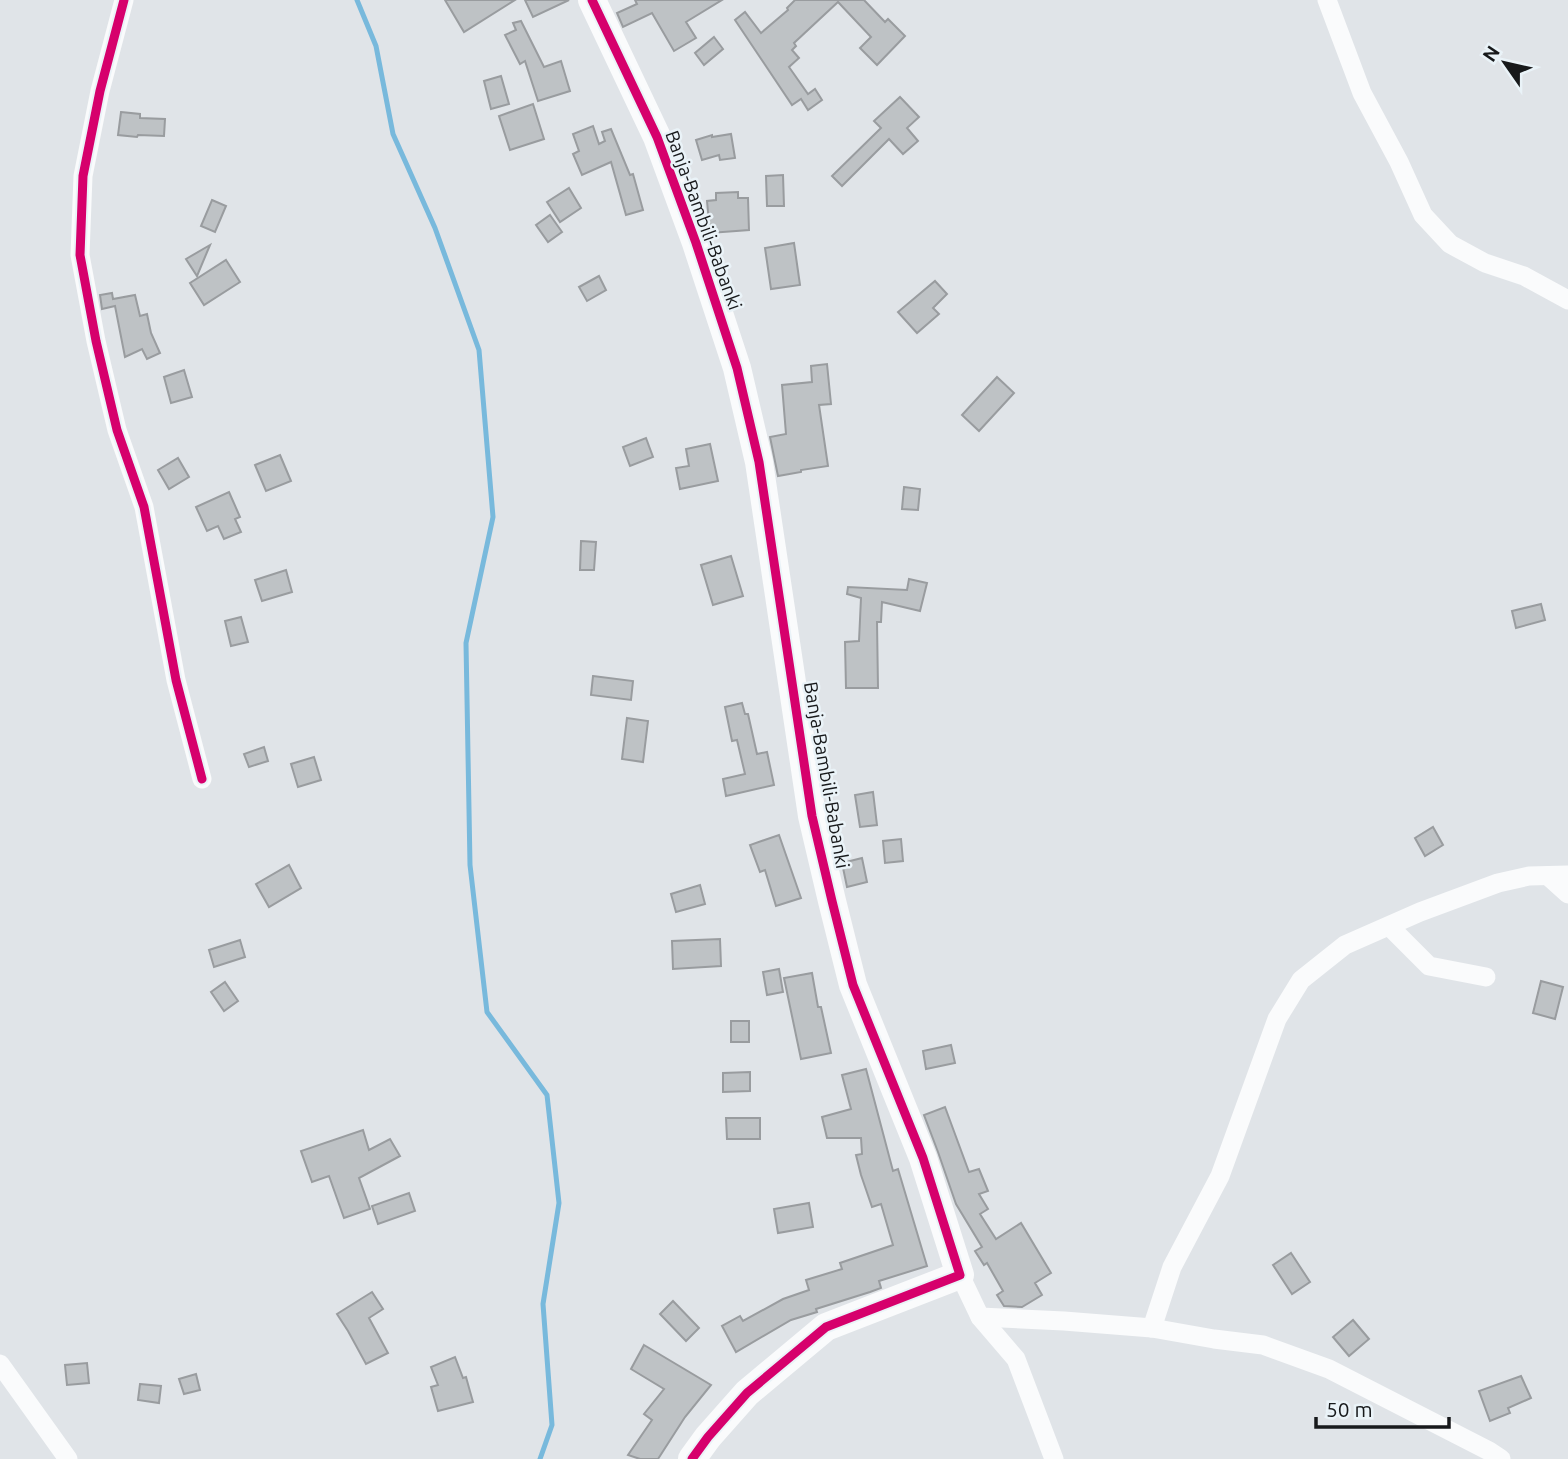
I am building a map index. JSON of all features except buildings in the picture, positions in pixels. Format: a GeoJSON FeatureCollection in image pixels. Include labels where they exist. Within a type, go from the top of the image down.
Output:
{"type":"FeatureCollection","features":[{"type":"Feature","properties":{"kind":"street"},"geometry":{"type":"LineString","coordinates":[[124,0],[100,91],[83,176],[80,255],[96,341],[117,430],[144,507],[176,680],[202,779]]}},
{"type":"Feature","properties":{"kind":"street","name":"Banja-Bambili-Babanki"},"geometry":{"type":"LineString","coordinates":[[593,0],[657,136],[737,368],[760,462],[812,816],[853,985],[923,1158],[960,1275]]}},
{"type":"Feature","properties":{"kind":"street"},"geometry":{"type":"LineString","coordinates":[[1327,0],[1363,93],[1423,215],[1450,244],[1485,263],[1524,276],[1568,300]]}},
{"type":"Feature","properties":{"kind":"street"},"geometry":{"type":"LineString","coordinates":[[1152,1328],[1172,1267],[1220,1176],[1277,1019],[1301,979],[1345,945],[1498,883],[1529,876],[1558,875],[1568,894]]}},
{"type":"Feature","properties":{"kind":"street"},"geometry":{"type":"LineString","coordinates":[[1389,926],[1429,966],[1486,977]]}},
{"type":"Feature","properties":{"kind":"street"},"geometry":{"type":"LineString","coordinates":[[692,1459],[747,1393],[826,1327],[960,1275],[980,1317],[1016,1359],[1054,1459]]}},
{"type":"Feature","properties":{"kind":"street"},"geometry":{"type":"LineString","coordinates":[[980,1317],[1152,1328],[1263,1345],[1329,1369],[1497,1456]]}},
{"type":"Feature","properties":{"kind":"street"},"geometry":{"type":"LineString","coordinates":[[0,1364],[68,1459]]}},
{"type":"Feature","properties":{"kind":"waterway"},"geometry":{"type":"LineString","coordinates":[[357,0],[376,46],[393,134],[435,228],[479,350],[493,517],[466,643],[470,865],[487,1012],[547,1095],[559,1203],[543,1304],[552,1425],[540,1459]]}},
{"type":"Feature","properties":{"kind":"cycle path"},"geometry":{"type":"LineString","coordinates":[[124,0],[100,91],[83,176],[80,255],[96,341],[117,430],[144,507],[176,680],[202,779]]}},
{"type":"Feature","properties":{"kind":"cycle path"},"geometry":{"type":"LineString","coordinates":[[592,0],[657,137],[696,243],[737,368],[759,462],[812,816],[832,901],[853,985],[923,1158],[960,1275],[826,1327],[747,1393],[692,1459]]}}]}
